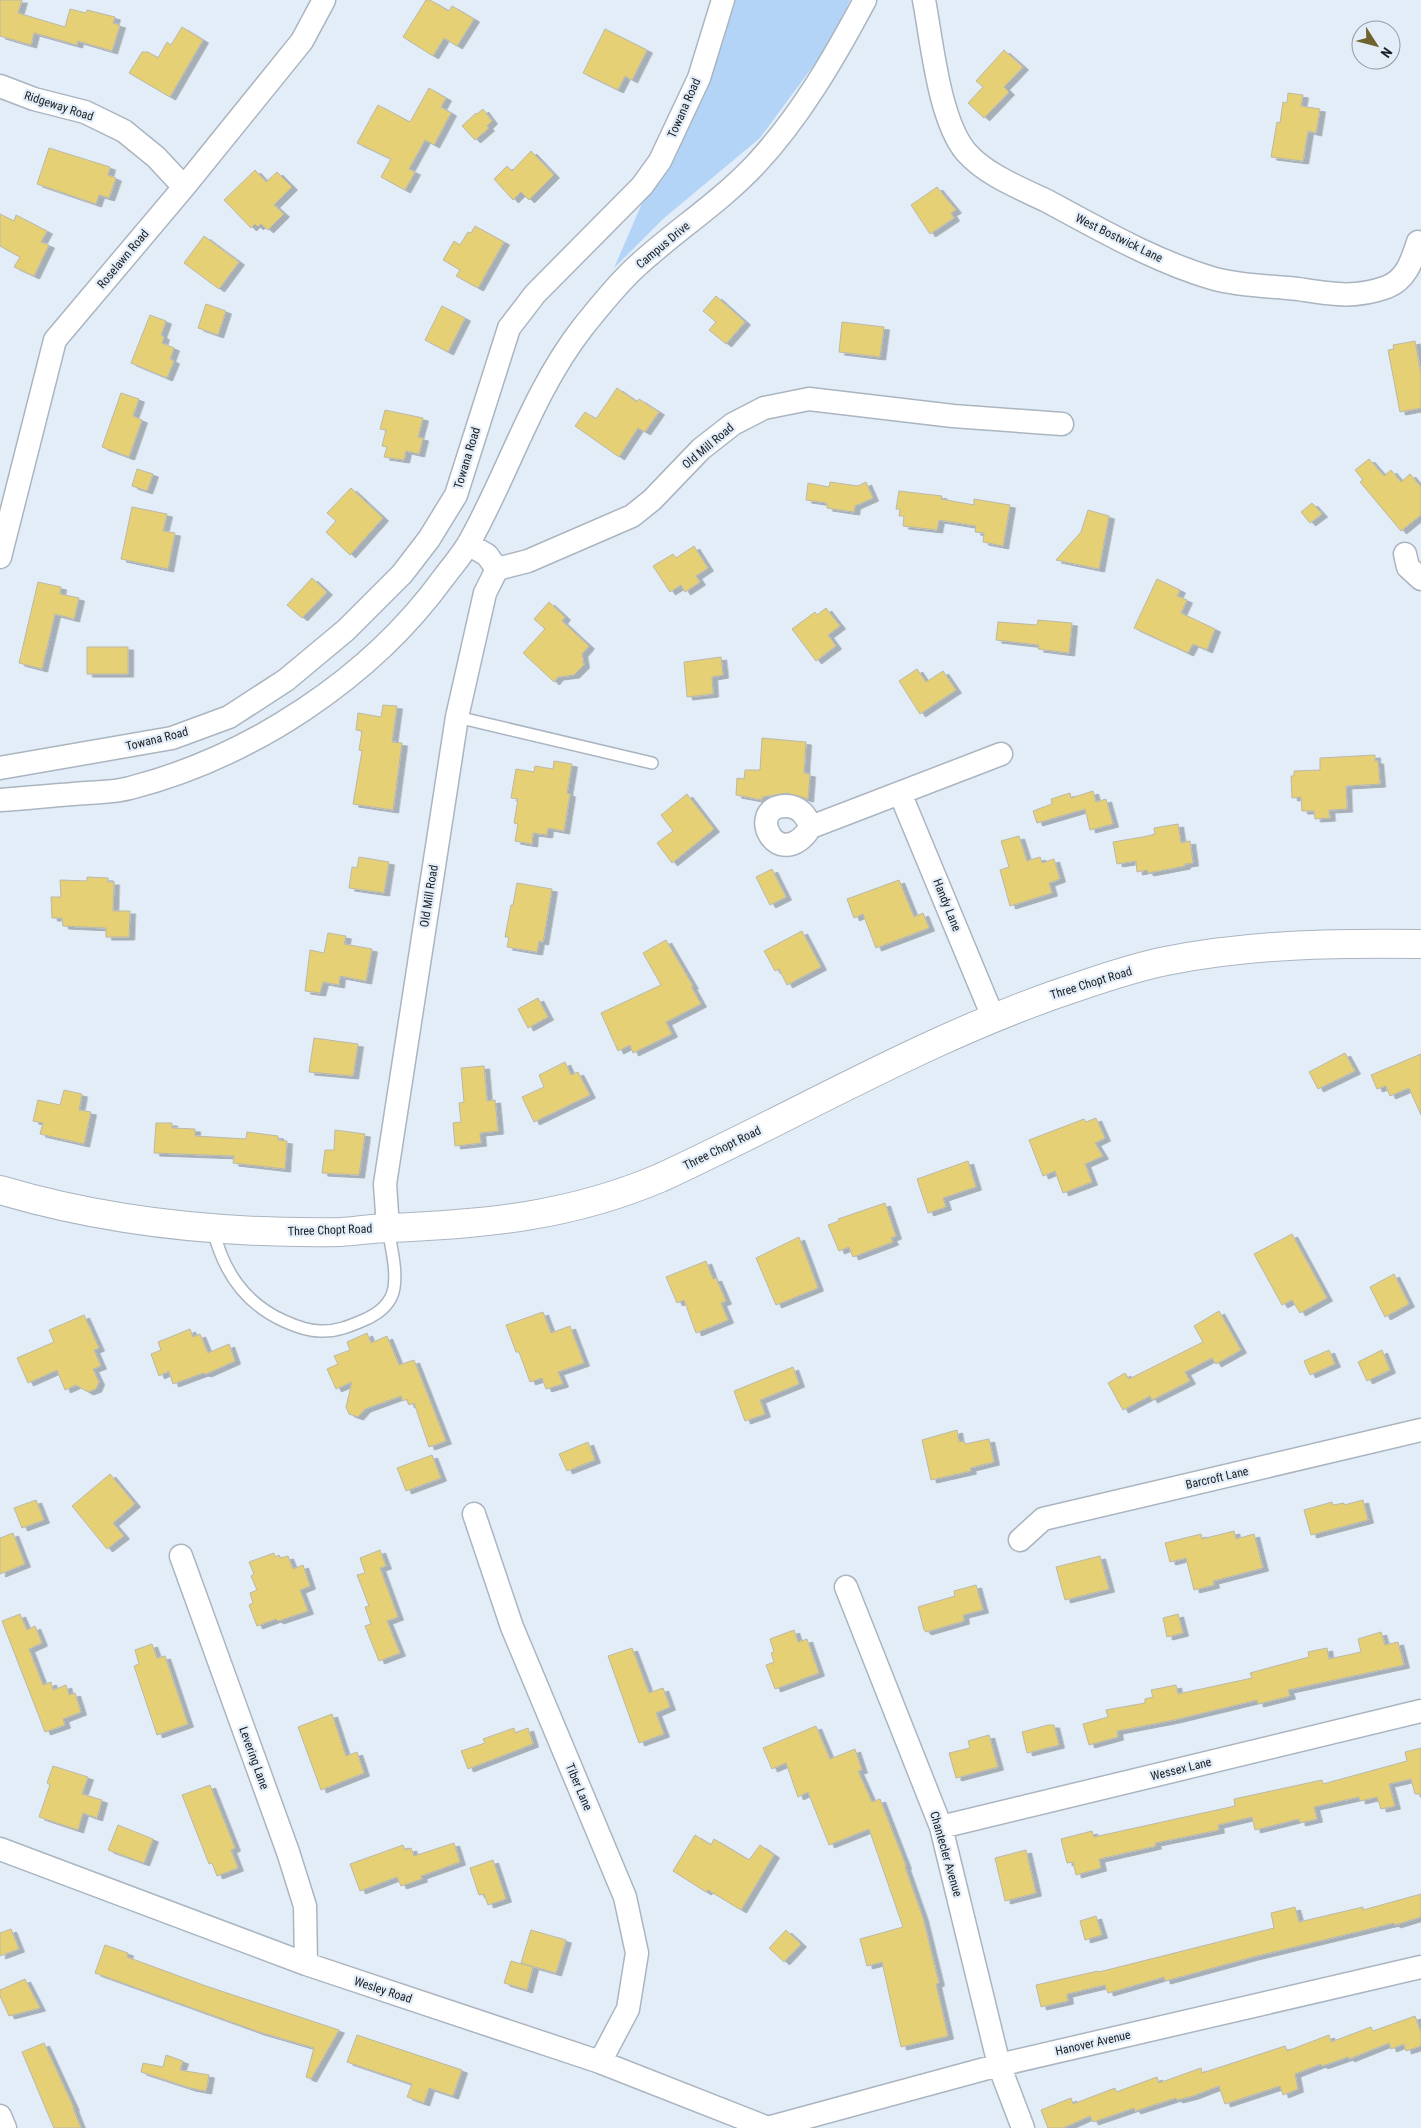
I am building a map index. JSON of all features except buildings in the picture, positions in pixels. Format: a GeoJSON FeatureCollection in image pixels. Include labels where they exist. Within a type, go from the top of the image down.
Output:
{"type":"FeatureCollection","features":[{"type":"Feature","properties":{"kind":"main road","name":"Three Chopt Road"},"geometry":{"type":"LineString","coordinates":[[0,1190],[110,1217],[213,1229],[342,1232],[423,1227],[526,1217],[580,1206],[612,1197],[694,1162],[887,1065],[993,1016],[1104,978],[1202,954],[1253,948],[1332,943],[1421,944]]}},
{"type":"Feature","properties":{"kind":"street","name":"Roselawn Road"},"geometry":{"type":"LineString","coordinates":[[0,557],[55,340],[184,187],[302,41],[324,0]]}},
{"type":"Feature","properties":{"kind":"street","name":"Towana Road"},"geometry":{"type":"LineString","coordinates":[[0,768],[172,738],[229,717],[286,680],[346,630],[402,574],[429,539],[456,495],[509,328],[535,294],[642,186],[660,160],[673,136],[698,78],[723,0]]}},
{"type":"Feature","properties":{"kind":"street","name":"Campus Drive"},"geometry":{"type":"LineString","coordinates":[[486,509],[546,385],[581,330],[635,268],[718,199],[773,144],[812,92],[866,0]]}},
{"type":"Feature","properties":{"kind":"street","name":"West Bostwick Lane"},"geometry":{"type":"LineString","coordinates":[[924,0],[948,114],[961,146],[968,154],[981,165],[1006,180],[1169,262],[1217,279],[1352,296],[1388,287],[1399,280],[1409,267],[1418,242]]}},
{"type":"Feature","properties":{"kind":"street","name":"Ridgeway Road"},"geometry":{"type":"LineString","coordinates":[[0,86],[34,99],[85,112],[124,131],[156,157],[184,187]]}},
{"type":"Feature","properties":{"kind":"street","name":"Old Mill Road"},"geometry":{"type":"LineString","coordinates":[[388,1228],[385,1184],[457,717],[485,593],[497,569],[528,561],[632,516],[652,500],[701,449],[733,424],[764,408],[809,399],[954,416],[1062,424]]}},
{"type":"Feature","properties":{"kind":"street"},"geometry":{"type":"LineString","coordinates":[[0,800],[127,789],[194,768],[254,740],[307,707],[386,643],[433,592],[468,544],[486,509],[456,495]]}},
{"type":"Feature","properties":{"kind":"street"},"geometry":{"type":"LineString","coordinates":[[468,544],[487,555],[497,569]]}},
{"type":"Feature","properties":{"kind":"street"},"geometry":{"type":"LineString","coordinates":[[1405,554],[1408,567],[1421,579]]}},
{"type":"Feature","properties":{"kind":"street"},"geometry":{"type":"LineString","coordinates":[[811,827],[1001,754]]}},
{"type":"Feature","properties":{"kind":"street","name":"Handy Lane"},"geometry":{"type":"LineString","coordinates":[[900,793],[993,1016]]}},
{"type":"Feature","properties":{"kind":"street","name":"Barcroft Lane"},"geometry":{"type":"LineString","coordinates":[[1020,1540],[1043,1519],[1421,1430]]}},
{"type":"Feature","properties":{"kind":"street","name":"Tiber Lane"},"geometry":{"type":"LineString","coordinates":[[474,1514],[512,1626],[626,1897],[637,1953],[636,1962],[628,2009],[600,2062]]}},
{"type":"Feature","properties":{"kind":"street","name":"Levering Lane"},"geometry":{"type":"LineString","coordinates":[[181,1556],[288,1852],[302,1897],[306,1964]]}},
{"type":"Feature","properties":{"kind":"street","name":"Chantecler Avenue"},"geometry":{"type":"LineString","coordinates":[[846,1586],[941,1827],[999,2065],[1023,2128]]}},
{"type":"Feature","properties":{"kind":"street","name":"Wessex Lane"},"geometry":{"type":"LineString","coordinates":[[941,1827],[1421,1711]]}},
{"type":"Feature","properties":{"kind":"street","name":"Wesley Road"},"geometry":{"type":"LineString","coordinates":[[0,1849],[306,1964],[600,2062],[767,2128]]}},
{"type":"Feature","properties":{"kind":"street","name":"Hanover Avenue"},"geometry":{"type":"LineString","coordinates":[[767,2128],[999,2065],[1421,1967]]}},
{"type":"Feature","properties":{"kind":"street"},"geometry":{"type":"LineString","coordinates":[[0,2116],[5,2128]]}},
{"type":"Feature","properties":{"kind":"lane"},"geometry":{"type":"LineString","coordinates":[[457,717],[652,763]]}},
{"type":"Feature","properties":{"kind":"lane"},"geometry":{"type":"LineString","coordinates":[[213,1229],[225,1267],[244,1294],[259,1307],[279,1318],[300,1328],[320,1331],[348,1327],[380,1311],[389,1303],[394,1288],[393,1260],[388,1228]]}},
{"type":"Feature","properties":{"kind":"shaded area"},"geometry":{"type":"Polygon","coordinates":[[[727,0],[850,0],[830,43],[760,138],[663,219],[614,268],[723,16],[727,0]]]}}]}
